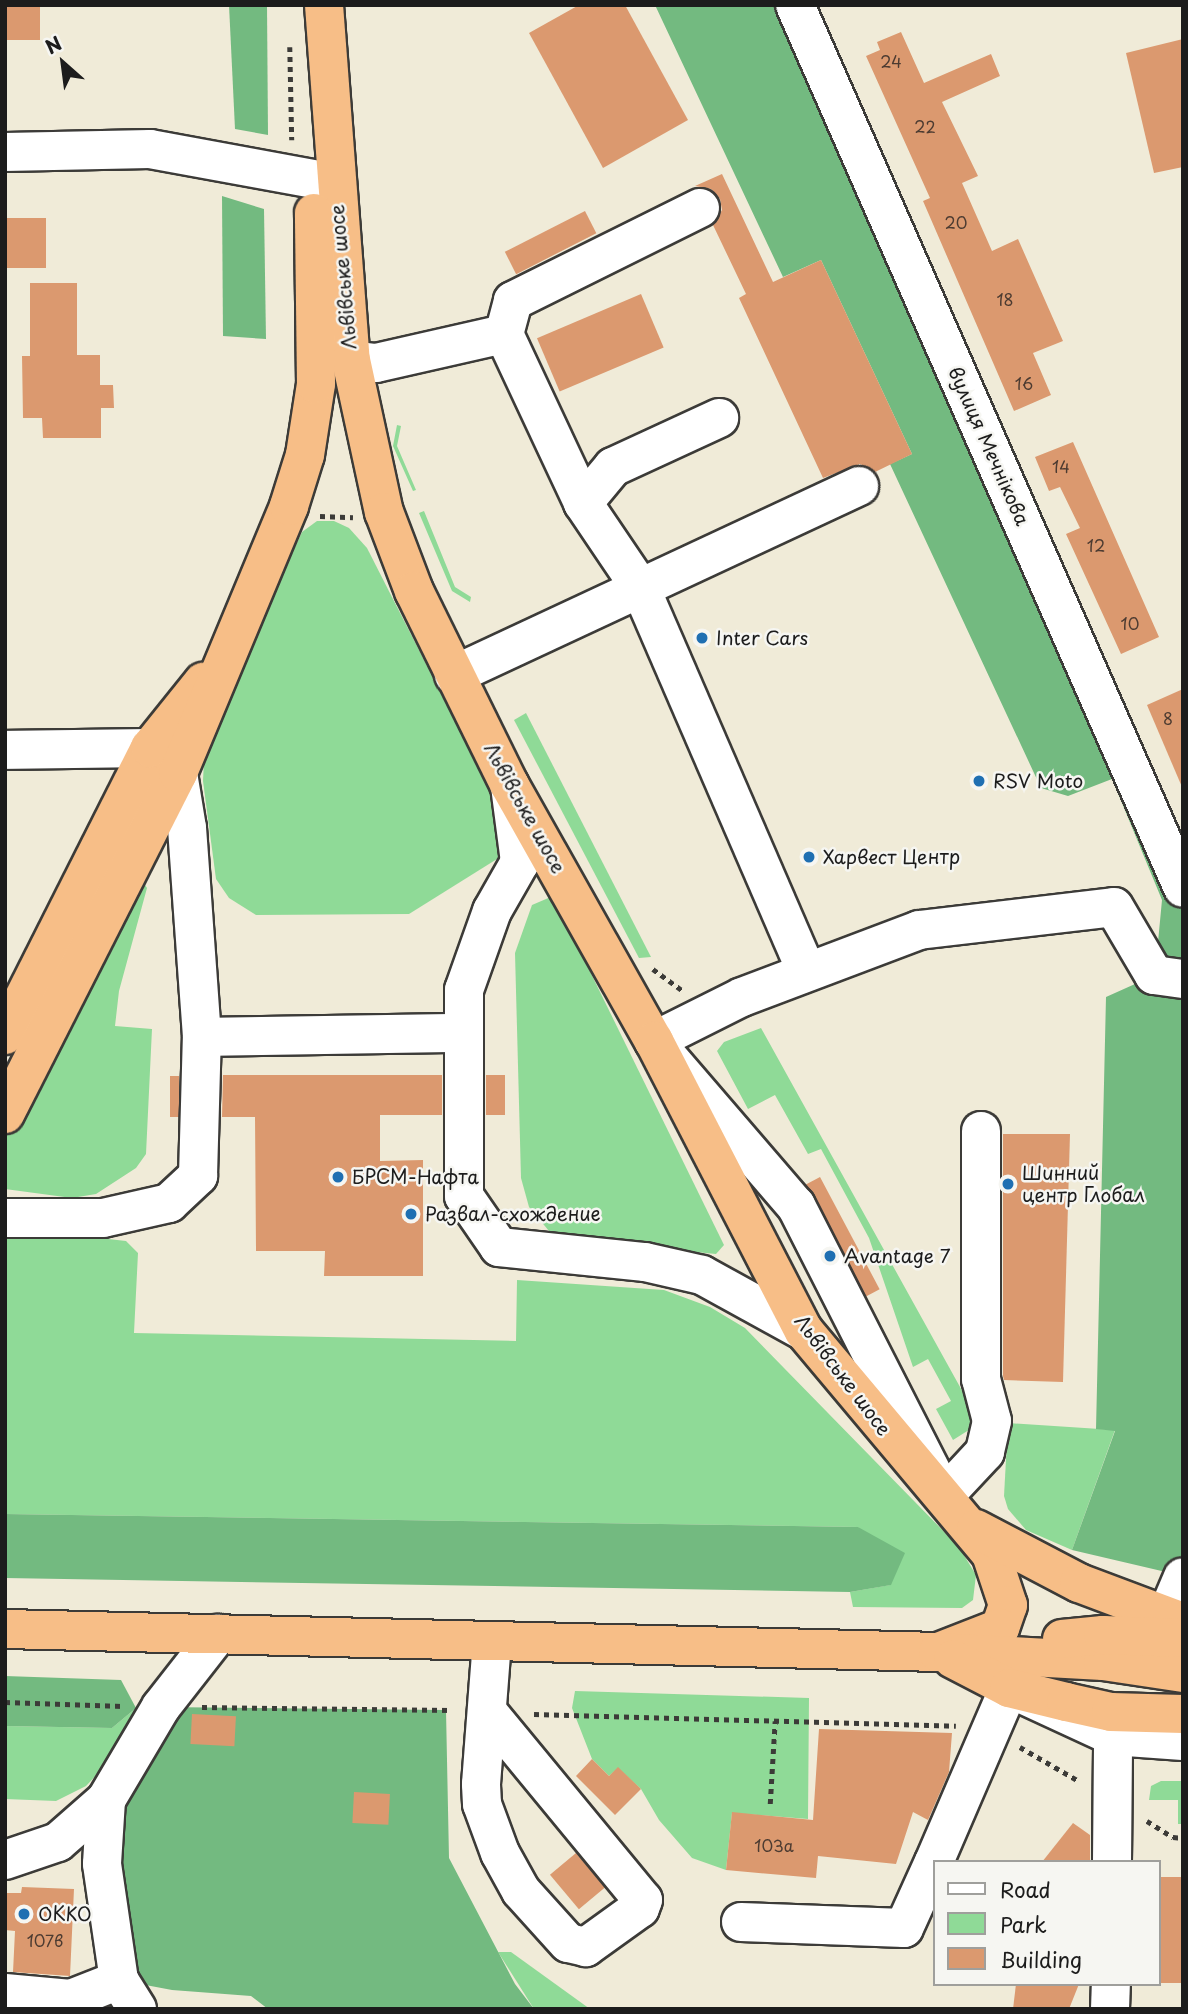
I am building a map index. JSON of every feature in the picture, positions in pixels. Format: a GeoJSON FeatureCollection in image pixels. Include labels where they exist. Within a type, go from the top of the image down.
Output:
{"type":"FeatureCollection","features":[{"type":"Feature","properties":{"kind":"highway","name":"Львівське шосе"},"geometry":{"type":"LineString","coordinates":[[324,5],[328,89],[351,360],[384,512],[414,591],[509,784],[654,1041],[804,1331],[894,1442],[953,1508]]}},
{"type":"Feature","properties":{"kind":"highway"},"geometry":{"type":"LineString","coordinates":[[5,1114],[178,773],[289,506],[305,455],[316,384],[292,177],[328,89]]}},
{"type":"Feature","properties":{"kind":"highway"},"geometry":{"type":"LineString","coordinates":[[5,1035],[136,748],[233,645]]}},
{"type":"Feature","properties":{"kind":"highway"},"geometry":{"type":"LineString","coordinates":[[953,1508],[1017,1554],[1177,1626]]}},
{"type":"Feature","properties":{"kind":"highway"},"geometry":{"type":"LineString","coordinates":[[938,1652],[1000,1628],[1008,1605],[991,1553],[953,1508]]}},
{"type":"Feature","properties":{"kind":"highway"},"geometry":{"type":"LineString","coordinates":[[938,1652],[1177,1626]]}},
{"type":"Feature","properties":{"kind":"highway"},"geometry":{"type":"LineString","coordinates":[[5,1629],[938,1652],[1103,1661],[1183,1673]]}},
{"type":"Feature","properties":{"kind":"highway"},"geometry":{"type":"LineString","coordinates":[[938,1652],[1009,1688],[1111,1712],[1183,1714]]}},
{"type":"Feature","properties":{"kind":"street","name":"вулиця Мечнікова"},"geometry":{"type":"LineString","coordinates":[[795,5],[1183,888]]}},
{"type":"Feature","properties":{"kind":"street"},"geometry":{"type":"LineString","coordinates":[[5,152],[150,149],[292,177]]}},
{"type":"Feature","properties":{"kind":"street"},"geometry":{"type":"LineString","coordinates":[[700,208],[513,301],[505,334],[583,503],[641,589],[807,972]]}},
{"type":"Feature","properties":{"kind":"street"},"geometry":{"type":"LineString","coordinates":[[351,360],[376,363],[505,334]]}},
{"type":"Feature","properties":{"kind":"street"},"geometry":{"type":"LineString","coordinates":[[583,503],[612,467],[719,418]]}},
{"type":"Feature","properties":{"kind":"street"},"geometry":{"type":"LineString","coordinates":[[454,675],[859,486]]}},
{"type":"Feature","properties":{"kind":"street"},"geometry":{"type":"LineString","coordinates":[[5,750],[136,748]]}},
{"type":"Feature","properties":{"kind":"street"},"geometry":{"type":"LineString","coordinates":[[5,1218],[103,1218],[169,1203],[198,1176],[202,1037],[187,828],[178,773]]}},
{"type":"Feature","properties":{"kind":"street"},"geometry":{"type":"LineString","coordinates":[[509,784],[520,862],[492,911],[464,990],[464,1196],[499,1247],[645,1262],[702,1275],[804,1331]]}},
{"type":"Feature","properties":{"kind":"street"},"geometry":{"type":"LineString","coordinates":[[953,1508],[796,1206],[654,1041],[712,1012],[807,972],[919,930],[1114,907],[1154,975],[1183,979]]}},
{"type":"Feature","properties":{"kind":"street"},"geometry":{"type":"LineString","coordinates":[[202,1037],[463,1033]]}},
{"type":"Feature","properties":{"kind":"street"},"geometry":{"type":"LineString","coordinates":[[953,1508],[985,1452],[992,1421],[981,1379],[981,1131]]}},
{"type":"Feature","properties":{"kind":"street"},"geometry":{"type":"LineString","coordinates":[[1177,1626],[1183,1577]]}},
{"type":"Feature","properties":{"kind":"street"},"geometry":{"type":"LineString","coordinates":[[5,1860],[58,1842],[106,1800],[161,1707],[218,1634]]}},
{"type":"Feature","properties":{"kind":"street"},"geometry":{"type":"LineString","coordinates":[[487,1711],[643,1900],[640,1908],[586,1947],[568,1942],[534,1906],[500,1853],[482,1804],[487,1711],[492,1642]]}},
{"type":"Feature","properties":{"kind":"street"},"geometry":{"type":"LineString","coordinates":[[935,1860],[993,1732],[1009,1688],[1113,1736],[1183,1741]]}},
{"type":"Feature","properties":{"kind":"street"},"geometry":{"type":"LineString","coordinates":[[1112,1860],[1113,1736]]}},
{"type":"Feature","properties":{"kind":"street"},"geometry":{"type":"LineString","coordinates":[[5,1993],[71,1999],[128,1994],[102,1864],[106,1800]]}},
{"type":"Feature","properties":{"kind":"street"},"geometry":{"type":"LineString","coordinates":[[741,1922],[904,1928],[932,1866]]}},
{"type":"Feature","properties":{"kind":"path"},"geometry":{"type":"LineString","coordinates":[[290,32],[292,177]]}},
{"type":"Feature","properties":{"kind":"path"},"geometry":{"type":"LineString","coordinates":[[289,506],[313,516],[363,518],[384,512]]}},
{"type":"Feature","properties":{"kind":"path"},"geometry":{"type":"LineString","coordinates":[[642,961],[712,1012]]}},
{"type":"Feature","properties":{"kind":"path"},"geometry":{"type":"LineString","coordinates":[[5,1702],[487,1711],[955,1725],[993,1732],[1173,1837],[1183,1838]]}},
{"type":"Feature","properties":{"kind":"path"},"geometry":{"type":"LineString","coordinates":[[770,1804],[775,1721]]}},
{"type":"Feature","properties":{"kind":"green space"},"geometry":{"type":"Polygon","coordinates":[[[229,5],[267,5],[268,135],[235,129],[229,5]]]}},
{"type":"Feature","properties":{"kind":"green space"},"geometry":{"type":"Polygon","coordinates":[[[655,5],[795,5],[1183,888],[1183,1576],[1072,1550],[1115,1431],[1096,1429],[1106,997],[1135,984],[1154,984],[1162,900],[1112,779],[1068,796],[1041,788],[890,464],[912,454],[821,260],[783,277],[655,5]]]}},
{"type":"Feature","properties":{"kind":"green space"},"geometry":{"type":"Polygon","coordinates":[[[222,196],[264,209],[266,339],[223,336],[222,196]]]}},
{"type":"Feature","properties":{"kind":"green space"},"geometry":{"type":"Polygon","coordinates":[[[397,425],[401,426],[397,446],[416,490],[413,491],[393,446],[397,425]]]}},
{"type":"Feature","properties":{"kind":"green space"},"geometry":{"type":"Polygon","coordinates":[[[424,511],[455,587],[471,597],[470,602],[452,591],[419,513],[424,511]]]}},
{"type":"Feature","properties":{"kind":"green space"},"geometry":{"type":"Polygon","coordinates":[[[317,521],[334,521],[349,528],[367,548],[506,821],[505,845],[497,859],[409,914],[256,915],[229,898],[216,879],[203,781],[205,739],[302,532],[317,521]]]}},
{"type":"Feature","properties":{"kind":"green space"},"geometry":{"type":"Polygon","coordinates":[[[526,713],[651,957],[639,958],[514,720],[526,713]]]}},
{"type":"Feature","properties":{"kind":"green space"},"geometry":{"type":"Polygon","coordinates":[[[141,879],[147,888],[119,991],[115,1026],[152,1029],[146,1154],[136,1168],[96,1194],[72,1198],[5,1189],[5,1138],[133,880],[141,879]]]}},
{"type":"Feature","properties":{"kind":"green space"},"geometry":{"type":"Polygon","coordinates":[[[553,896],[724,1245],[716,1254],[576,1240],[549,1231],[529,1207],[521,1178],[515,953],[532,905],[553,896]]]}},
{"type":"Feature","properties":{"kind":"green space"},"geometry":{"type":"Polygon","coordinates":[[[761,1028],[980,1423],[953,1440],[936,1409],[951,1401],[928,1359],[913,1367],[869,1238],[821,1149],[808,1154],[775,1095],[748,1109],[717,1051],[724,1042],[761,1028]]]}},
{"type":"Feature","properties":{"kind":"green space"},"geometry":{"type":"Polygon","coordinates":[[[19,1229],[126,1241],[138,1253],[134,1333],[516,1341],[517,1280],[664,1290],[710,1307],[745,1328],[959,1547],[976,1575],[973,1600],[962,1608],[853,1607],[850,1592],[890,1585],[858,1527],[5,1514],[5,1230],[19,1229]]]}},
{"type":"Feature","properties":{"kind":"green space"},"geometry":{"type":"Polygon","coordinates":[[[1008,1423],[1115,1430],[1072,1550],[1026,1530],[1008,1509],[1004,1496],[1008,1423]]]}},
{"type":"Feature","properties":{"kind":"green space"},"geometry":{"type":"Polygon","coordinates":[[[5,1514],[858,1527],[905,1553],[891,1585],[850,1592],[5,1578],[5,1514]]]}},
{"type":"Feature","properties":{"kind":"green space"},"geometry":{"type":"Polygon","coordinates":[[[5,1676],[121,1680],[136,1708],[112,1728],[5,1726],[5,1676]]]}},
{"type":"Feature","properties":{"kind":"green space"},"geometry":{"type":"Polygon","coordinates":[[[575,1691],[809,1698],[808,1819],[732,1813],[726,1870],[692,1858],[659,1820],[641,1789],[618,1768],[609,1776],[592,1759],[572,1708],[575,1691]]]}},
{"type":"Feature","properties":{"kind":"green space"},"geometry":{"type":"Polygon","coordinates":[[[161,1707],[446,1710],[449,1858],[515,1984],[534,2009],[268,2009],[251,1996],[172,1990],[119,1980],[102,1864],[161,1707]]]}},
{"type":"Feature","properties":{"kind":"green space"},"geometry":{"type":"Polygon","coordinates":[[[136,1708],[101,1770],[86,1786],[56,1801],[5,1799],[5,1726],[112,1728],[136,1708]]]}},
{"type":"Feature","properties":{"kind":"green space"},"geometry":{"type":"Polygon","coordinates":[[[1161,1781],[1183,1781],[1183,1824],[1178,1824],[1178,1800],[1149,1800],[1151,1786],[1161,1781]]]}},
{"type":"Feature","properties":{"kind":"green space"},"geometry":{"type":"Polygon","coordinates":[[[498,1952],[511,1952],[590,2009],[534,2009],[498,1952]]]}},
{"type":"Feature","properties":{"kind":"building"},"geometry":{"type":"Polygon","coordinates":[[[5,5],[40,5],[40,40],[5,40],[5,5]]]}},
{"type":"Feature","properties":{"kind":"building"},"geometry":{"type":"Polygon","coordinates":[[[579,5],[625,5],[688,120],[603,168],[529,33],[579,5]]]}},
{"type":"Feature","properties":{"kind":"building"},"geometry":{"type":"Polygon","coordinates":[[[901,32],[924,83],[991,54],[1000,76],[942,102],[978,176],[962,183],[992,251],[1018,239],[1063,341],[1033,353],[1051,395],[1014,411],[923,201],[930,198],[866,56],[880,50],[877,42],[901,32]]]}},
{"type":"Feature","properties":{"kind":"building"},"geometry":{"type":"Polygon","coordinates":[[[1183,39],[1183,167],[1154,173],[1126,53],[1183,39]]]}},
{"type":"Feature","properties":{"kind":"building"},"geometry":{"type":"Polygon","coordinates":[[[722,174],[773,282],[821,260],[912,454],[875,472],[860,464],[823,478],[739,298],[746,294],[713,225],[722,210],[720,199],[711,189],[695,186],[722,174]]]}},
{"type":"Feature","properties":{"kind":"building"},"geometry":{"type":"Polygon","coordinates":[[[585,211],[596,233],[516,274],[505,252],[585,211]]]}},
{"type":"Feature","properties":{"kind":"building"},"geometry":{"type":"Polygon","coordinates":[[[5,218],[46,218],[46,268],[5,268],[5,218]]]}},
{"type":"Feature","properties":{"kind":"building"},"geometry":{"type":"Polygon","coordinates":[[[30,283],[77,283],[77,355],[100,355],[100,385],[113,385],[114,408],[101,408],[101,438],[43,438],[42,418],[23,418],[22,356],[30,356],[30,283]]]}},
{"type":"Feature","properties":{"kind":"building"},"geometry":{"type":"Polygon","coordinates":[[[641,294],[664,347],[560,392],[537,338],[641,294]]]}},
{"type":"Feature","properties":{"kind":"building"},"geometry":{"type":"Polygon","coordinates":[[[1073,442],[1159,637],[1121,654],[1066,534],[1080,528],[1060,487],[1049,491],[1035,457],[1073,442]]]}},
{"type":"Feature","properties":{"kind":"building"},"geometry":{"type":"Polygon","coordinates":[[[1183,689],[1183,787],[1182,787],[1147,705],[1183,689]]]}},
{"type":"Feature","properties":{"kind":"building"},"geometry":{"type":"Polygon","coordinates":[[[223,1075],[442,1075],[442,1115],[380,1115],[380,1161],[423,1160],[423,1276],[324,1276],[325,1251],[256,1251],[255,1117],[222,1117],[223,1075]]]}},
{"type":"Feature","properties":{"kind":"building"},"geometry":{"type":"Polygon","coordinates":[[[486,1075],[505,1075],[505,1115],[486,1115],[486,1075]]]}},
{"type":"Feature","properties":{"kind":"building"},"geometry":{"type":"Polygon","coordinates":[[[170,1076],[179,1076],[179,1117],[170,1117],[170,1076]]]}},
{"type":"Feature","properties":{"kind":"building"},"geometry":{"type":"Polygon","coordinates":[[[1003,1134],[1070,1134],[1063,1382],[1004,1380],[1003,1376],[1003,1134]]]}},
{"type":"Feature","properties":{"kind":"building"},"geometry":{"type":"Polygon","coordinates":[[[820,1177],[880,1289],[865,1297],[806,1185],[820,1177]]]}},
{"type":"Feature","properties":{"kind":"building"},"geometry":{"type":"Polygon","coordinates":[[[192,1714],[236,1716],[234,1746],[190,1744],[192,1714]]]}},
{"type":"Feature","properties":{"kind":"building"},"geometry":{"type":"Polygon","coordinates":[[[819,1729],[952,1733],[949,1772],[928,1820],[913,1812],[896,1864],[818,1856],[816,1878],[726,1870],[732,1812],[813,1820],[819,1729]]]}},
{"type":"Feature","properties":{"kind":"building"},"geometry":{"type":"Polygon","coordinates":[[[592,1759],[609,1776],[618,1767],[641,1789],[615,1815],[576,1776],[592,1759]]]}},
{"type":"Feature","properties":{"kind":"building"},"geometry":{"type":"Polygon","coordinates":[[[354,1792],[390,1794],[388,1825],[352,1823],[354,1792]]]}},
{"type":"Feature","properties":{"kind":"building"},"geometry":{"type":"Polygon","coordinates":[[[1073,1823],[1090,1835],[1090,1860],[1044,1860],[1073,1823]]]}},
{"type":"Feature","properties":{"kind":"building"},"geometry":{"type":"Polygon","coordinates":[[[576,1853],[605,1887],[579,1909],[550,1875],[576,1853]]]}},
{"type":"Feature","properties":{"kind":"building"},"geometry":{"type":"Polygon","coordinates":[[[1160,1877],[1183,1877],[1183,1983],[1160,1983],[1160,1877]]]}},
{"type":"Feature","properties":{"kind":"building"},"geometry":{"type":"Polygon","coordinates":[[[22,1887],[74,1889],[70,1976],[13,1972],[15,1931],[5,1930],[5,1893],[21,1893],[22,1887]]]}},
{"type":"Feature","properties":{"kind":"building"},"geometry":{"type":"Polygon","coordinates":[[[1016,1986],[1078,1986],[1069,2009],[1013,2009],[1016,1986]]]}},
{"type":"Feature","properties":{"kind":"place","name":"Inter Cars"},"geometry":{"type":"Point","coordinates":[702,638]}},
{"type":"Feature","properties":{"kind":"place","name":"RSV Moto"},"geometry":{"type":"Point","coordinates":[979,781]}},
{"type":"Feature","properties":{"kind":"place","name":"Харвест Центр"},"geometry":{"type":"Point","coordinates":[809,857]}},
{"type":"Feature","properties":{"kind":"place","name":"БРСМ-Нафта"},"geometry":{"type":"Point","coordinates":[338,1177]}},
{"type":"Feature","properties":{"kind":"place","name":"Шинний центр Глобал"},"geometry":{"type":"Point","coordinates":[1008,1184]}},
{"type":"Feature","properties":{"kind":"place","name":"Развал-схождение"},"geometry":{"type":"Point","coordinates":[411,1214]}},
{"type":"Feature","properties":{"kind":"place","name":"Avantage 7"},"geometry":{"type":"Point","coordinates":[830,1256]}},
{"type":"Feature","properties":{"kind":"place","name":"ОККО"},"geometry":{"type":"Point","coordinates":[24,1914]}}]}
